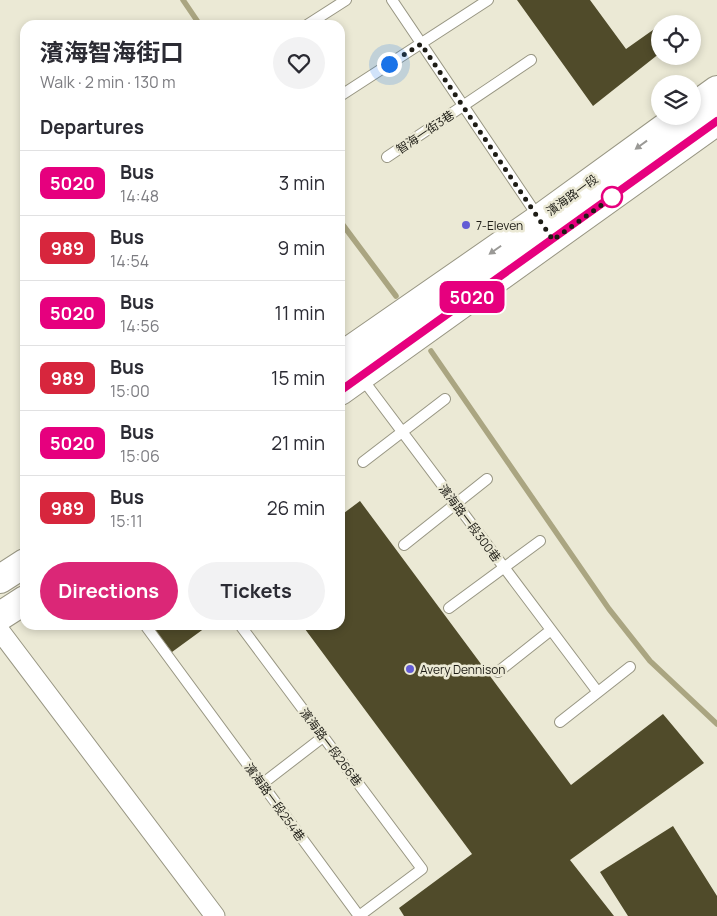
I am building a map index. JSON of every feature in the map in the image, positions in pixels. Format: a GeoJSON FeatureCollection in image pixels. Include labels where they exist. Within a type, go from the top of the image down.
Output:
{"type":"FeatureCollection","features":[{"type":"Feature","properties":{"kind":"main road"},"geometry":{"type":"LineString","coordinates":[[701,102],[717,90]]}},
{"type":"Feature","properties":{"kind":"main road","name":"濱海路一段"},"geometry":{"type":"LineString","coordinates":[[348,368],[546,229],[717,121]]}},
{"type":"Feature","properties":{"kind":"main road","name":"濱海路一段"},"geometry":{"type":"LineString","coordinates":[[546,229],[670,125]]}},
{"type":"Feature","properties":{"kind":"main road"},"geometry":{"type":"LineString","coordinates":[[0,579],[20,566]]}},
{"type":"Feature","properties":{"kind":"main road"},"geometry":{"type":"LineString","coordinates":[[0,616],[20,603]]}},
{"type":"Feature","properties":{"kind":"street"},"geometry":{"type":"LineString","coordinates":[[0,631],[215,916]]}},
{"type":"Feature","properties":{"kind":"lane"},"geometry":{"type":"LineString","coordinates":[[316,20],[346,0]]}},
{"type":"Feature","properties":{"kind":"lane"},"geometry":{"type":"LineString","coordinates":[[392,0],[546,229]]}},
{"type":"Feature","properties":{"kind":"lane"},"geometry":{"type":"LineString","coordinates":[[345,93],[488,0]]}},
{"type":"Feature","properties":{"kind":"lane","name":"智海一街3巷"},"geometry":{"type":"LineString","coordinates":[[388,157],[531,60]]}},
{"type":"Feature","properties":{"kind":"lane","name":"濱海路一段300巷"},"geometry":{"type":"LineString","coordinates":[[348,368],[402,432],[597,691]]}},
{"type":"Feature","properties":{"kind":"lane"},"geometry":{"type":"LineString","coordinates":[[362,462],[444,399]]}},
{"type":"Feature","properties":{"kind":"lane"},"geometry":{"type":"LineString","coordinates":[[404,546],[487,479]]}},
{"type":"Feature","properties":{"kind":"lane"},"geometry":{"type":"LineString","coordinates":[[449,608],[540,541]]}},
{"type":"Feature","properties":{"kind":"lane","name":"濱海路一段254巷"},"geometry":{"type":"LineString","coordinates":[[149,630],[360,916],[422,869]]}},
{"type":"Feature","properties":{"kind":"lane","name":"濱海路一段266巷"},"geometry":{"type":"LineString","coordinates":[[244,630],[422,869]]}},
{"type":"Feature","properties":{"kind":"lane"},"geometry":{"type":"LineString","coordinates":[[498,672],[551,630]]}},
{"type":"Feature","properties":{"kind":"lane"},"geometry":{"type":"LineString","coordinates":[[560,722],[597,691],[630,667]]}},
{"type":"Feature","properties":{"kind":"lane"},"geometry":{"type":"LineString","coordinates":[[262,784],[323,737]]}},
{"type":"Feature","properties":{"kind":"building"},"geometry":{"type":"Polygon","coordinates":[[[517,0],[590,0],[626,49],[651,31],[651,60],[593,106],[517,0]]]}},
{"type":"Feature","properties":{"kind":"building","name":"Avery Dennison"},"geometry":{"type":"Polygon","coordinates":[[[360,501],[571,785],[663,714],[704,763],[570,860],[614,916],[404,916],[399,908],[472,854],[306,630],[345,630],[345,512],[360,501]]]}},
{"type":"Feature","properties":{"kind":"building"},"geometry":{"type":"Polygon","coordinates":[[[155,630],[202,630],[172,652],[155,630]]]}},
{"type":"Feature","properties":{"kind":"building"},"geometry":{"type":"Polygon","coordinates":[[[673,826],[717,896],[717,916],[628,916],[600,872],[673,826]]]}},
{"type":"Feature","properties":{"kind":"waterway"},"geometry":{"type":"LineString","coordinates":[[183,0],[197,20]]}},
{"type":"Feature","properties":{"kind":"waterway"},"geometry":{"type":"LineString","coordinates":[[345,228],[396,296]]}},
{"type":"Feature","properties":{"kind":"waterway"},"geometry":{"type":"LineString","coordinates":[[431,351],[609,609],[650,661],[717,724]]}},
{"type":"Feature","properties":{"kind":"bus line","name":"5020"},"geometry":{"type":"LineString","coordinates":[[345,387],[717,121]]}},
{"type":"Feature","properties":{"kind":"place","name":"7-Eleven"},"geometry":{"type":"Point","coordinates":[466,225]}},
{"type":"Feature","properties":{"kind":"place","name":"Avery Dennison"},"geometry":{"type":"Point","coordinates":[410,669]}},
{"type":"Feature","properties":{"kind":"route"},"geometry":{"type":"LineString","coordinates":[[389,64],[421,44],[553,240],[617,194],[612,197]]}}]}
